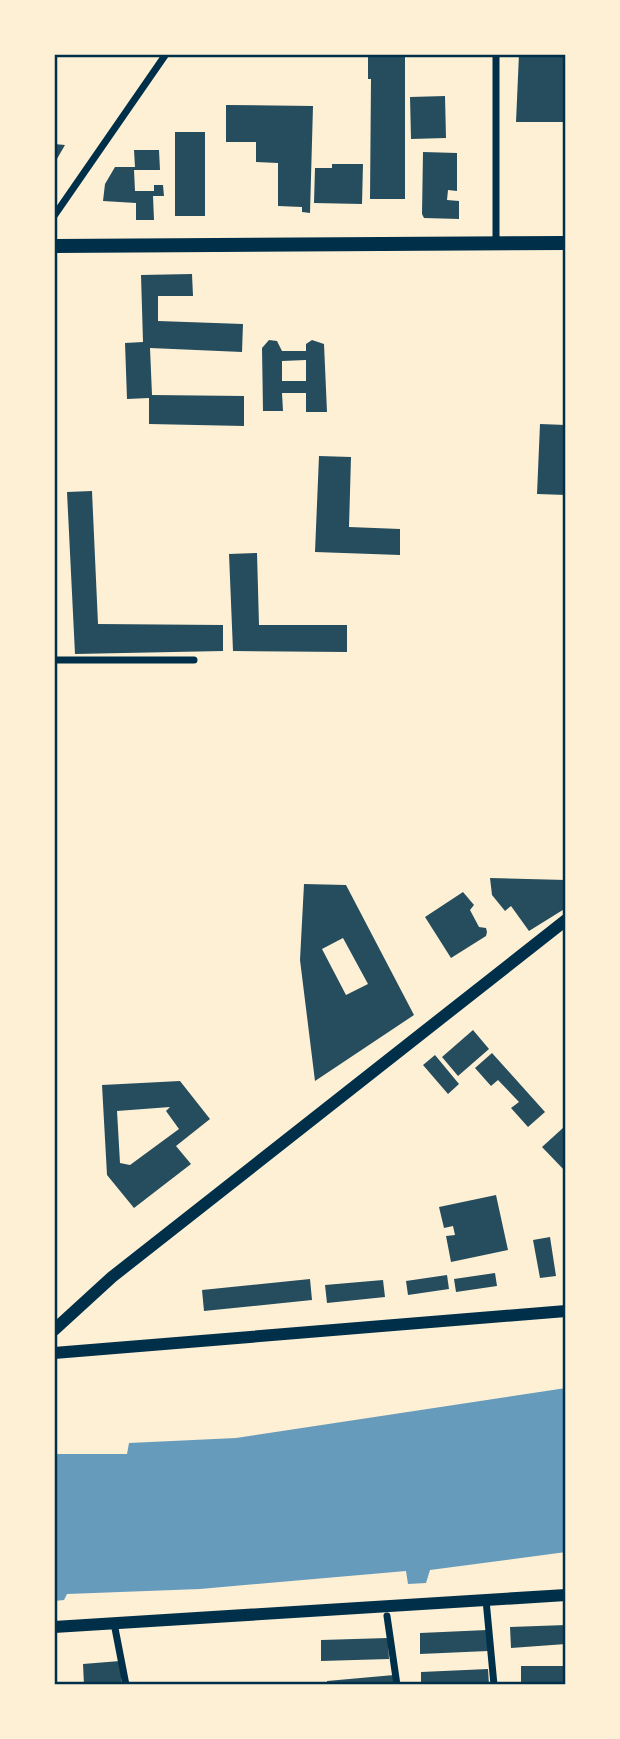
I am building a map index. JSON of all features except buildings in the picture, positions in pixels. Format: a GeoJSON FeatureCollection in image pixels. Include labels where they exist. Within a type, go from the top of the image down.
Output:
{"type":"FeatureCollection","features":[{"type":"Feature","properties":{"kind":"main road"},"geometry":{"type":"LineString","coordinates":[[54,246],[566,243]]}},
{"type":"Feature","properties":{"kind":"street"},"geometry":{"type":"LineString","coordinates":[[54,216],[166,54]]}},
{"type":"Feature","properties":{"kind":"street"},"geometry":{"type":"LineString","coordinates":[[496,54],[496,244]]}},
{"type":"Feature","properties":{"kind":"street"},"geometry":{"type":"LineString","coordinates":[[54,660],[194,660]]}},
{"type":"Feature","properties":{"kind":"street"},"geometry":{"type":"LineString","coordinates":[[54,1330],[111,1277],[566,920]]}},
{"type":"Feature","properties":{"kind":"street"},"geometry":{"type":"LineString","coordinates":[[54,1353],[566,1311]]}},
{"type":"Feature","properties":{"kind":"street"},"geometry":{"type":"LineString","coordinates":[[54,1627],[566,1595]]}},
{"type":"Feature","properties":{"kind":"street"},"geometry":{"type":"LineString","coordinates":[[486,1600],[494,1685]]}},
{"type":"Feature","properties":{"kind":"street"},"geometry":{"type":"LineString","coordinates":[[387,1616],[397,1685]]}},
{"type":"Feature","properties":{"kind":"street"},"geometry":{"type":"LineString","coordinates":[[114,1623],[126,1685]]}},
{"type":"Feature","properties":{"kind":"water"},"geometry":{"type":"Polygon","coordinates":[[[566,1388],[566,1552],[430,1570],[426,1583],[408,1584],[406,1571],[200,1589],[67,1594],[64,1600],[54,1601],[54,1454],[127,1454],[129,1443],[236,1438],[566,1388]]]}}]}
